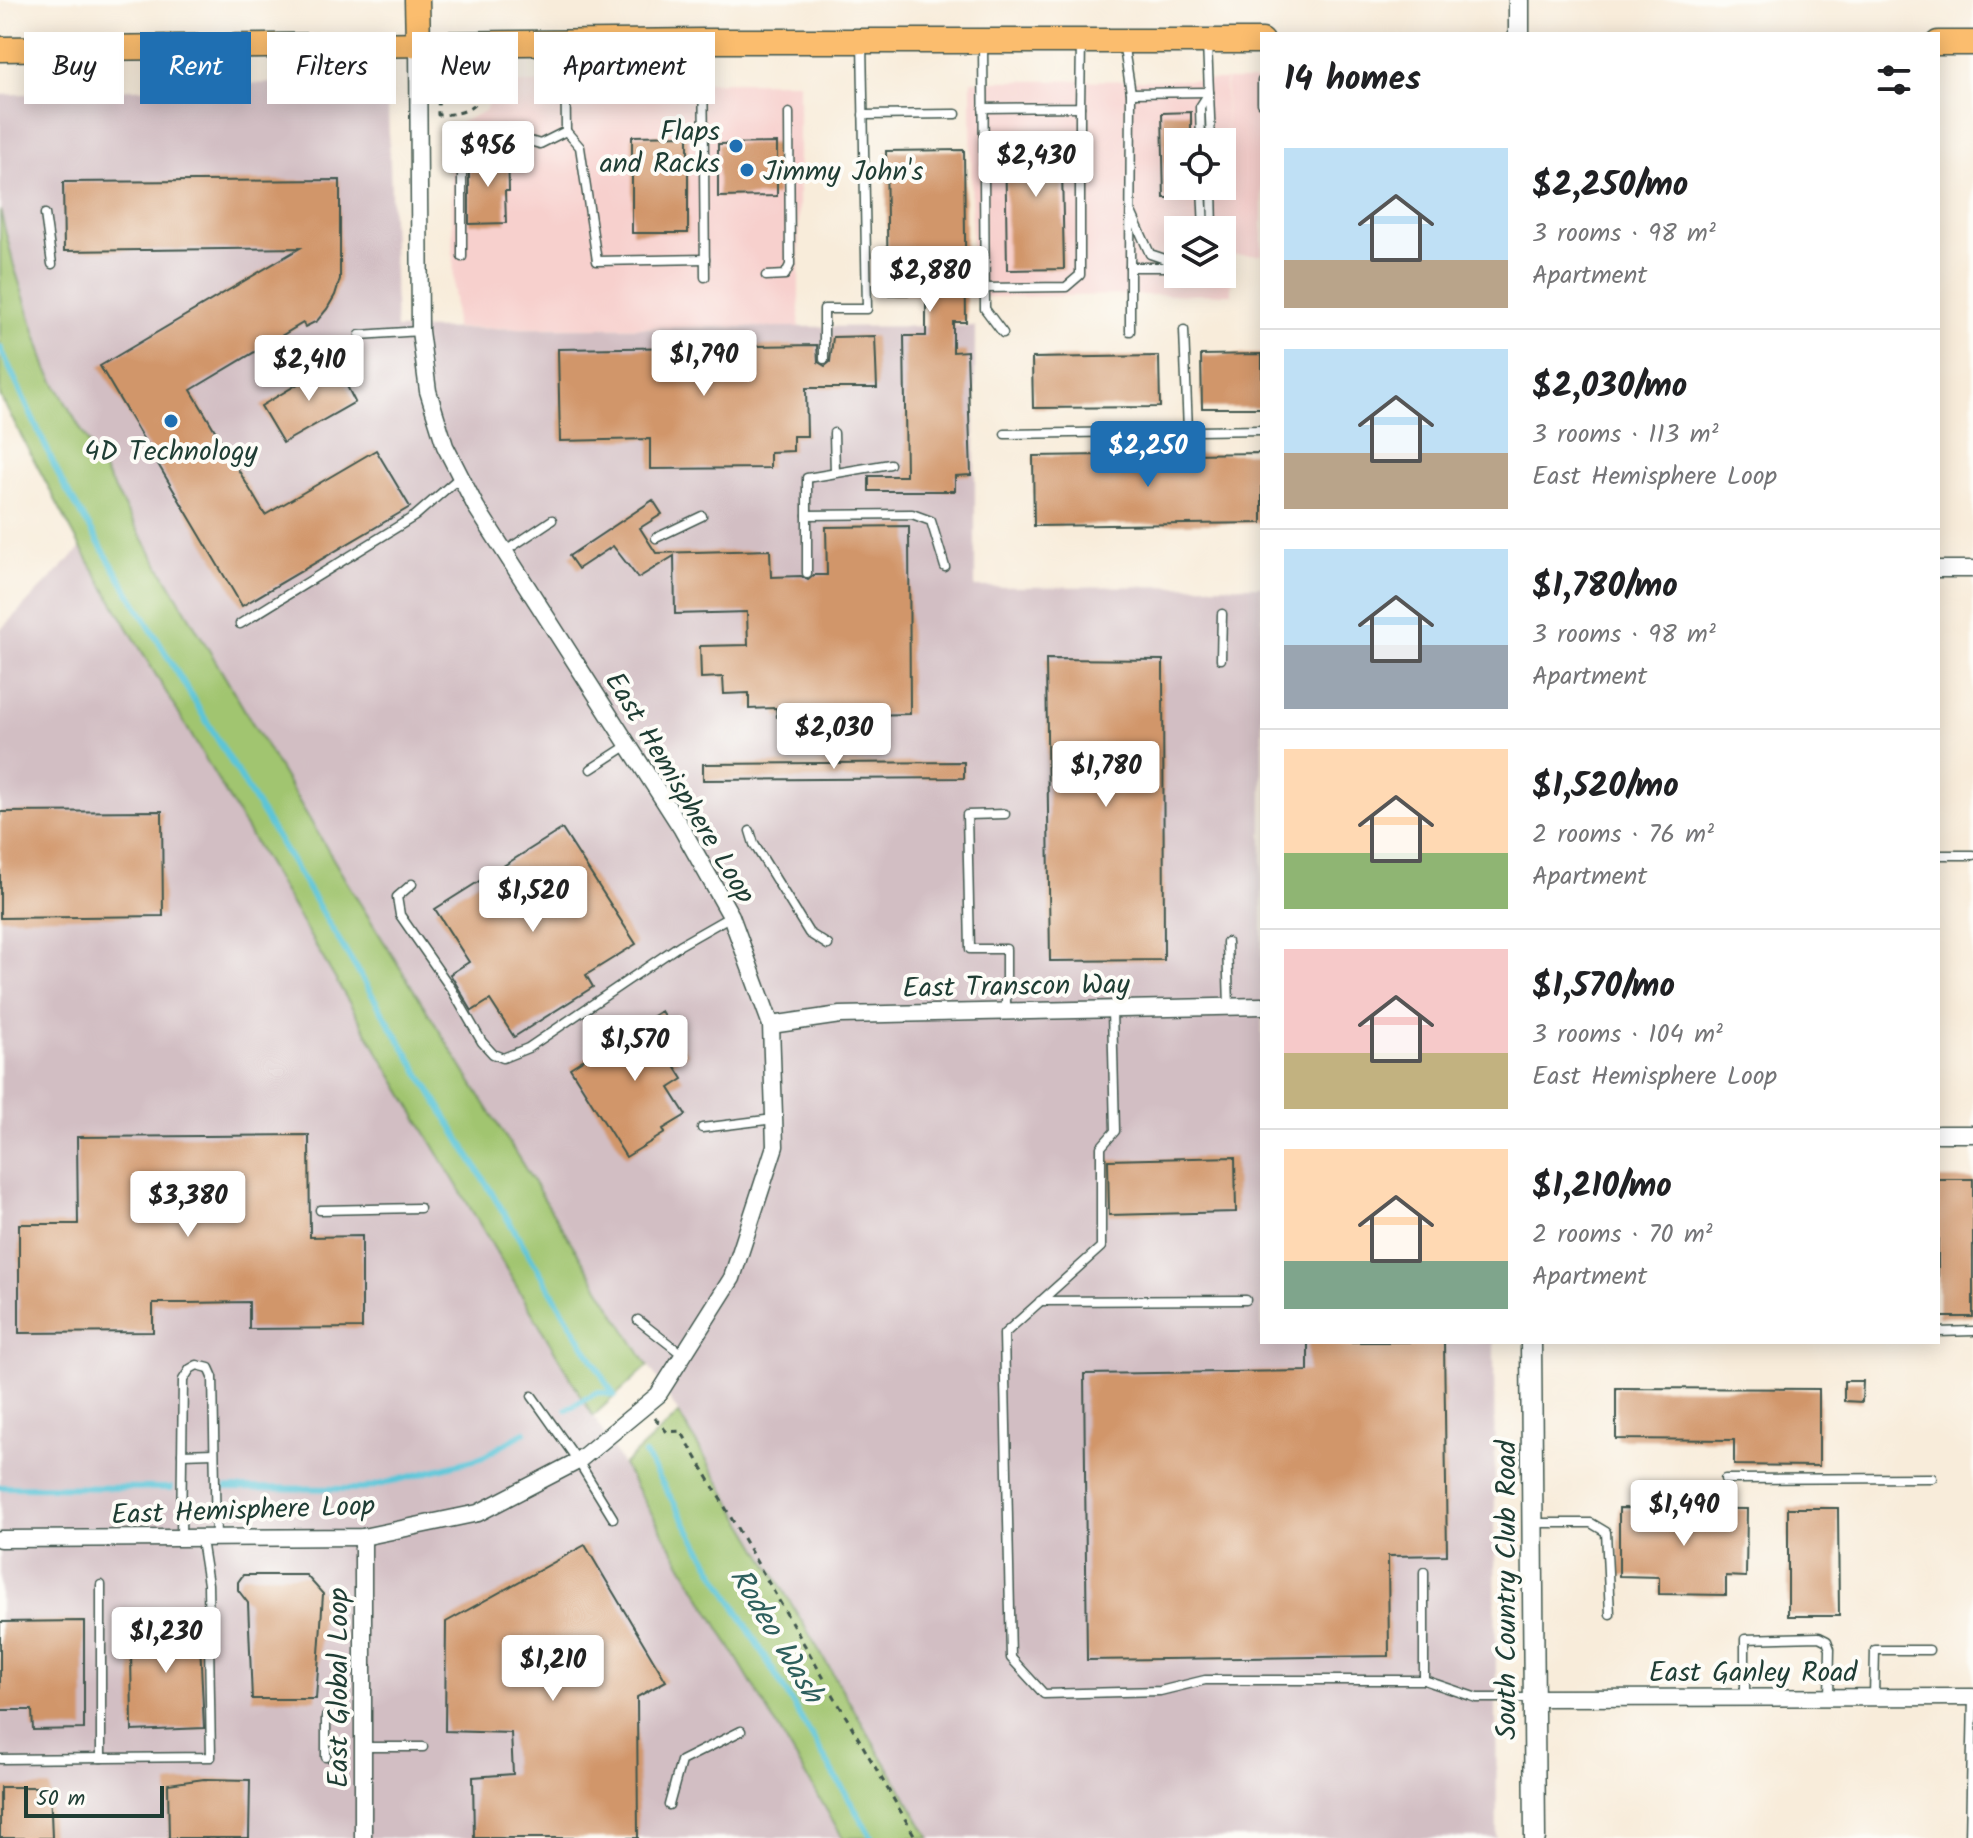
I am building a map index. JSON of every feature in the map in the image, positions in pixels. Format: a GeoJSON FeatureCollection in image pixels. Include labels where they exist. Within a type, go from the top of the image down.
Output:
{"type":"FeatureCollection","features":[{"type":"Feature","properties":{"kind":"main road"},"geometry":{"type":"LineString","coordinates":[[417,0],[418,32]]}},
{"type":"Feature","properties":{"kind":"main road"},"geometry":{"type":"LineString","coordinates":[[715,41],[1260,41]]}},
{"type":"Feature","properties":{"kind":"main road"},"geometry":{"type":"LineString","coordinates":[[0,49],[412,43]]}},
{"type":"Feature","properties":{"kind":"main road"},"geometry":{"type":"LineString","coordinates":[[1940,43],[1973,43]]}},
{"type":"Feature","properties":{"kind":"street"},"geometry":{"type":"LineString","coordinates":[[1519,0],[1519,32]]}},
{"type":"Feature","properties":{"kind":"street","name":"East Hemisphere Loop"},"geometry":{"type":"LineString","coordinates":[[0,1539],[363,1537],[478,1513],[578,1461],[658,1395],[732,1278],[775,1146],[771,1025],[731,916],[682,829],[504,552],[445,446],[428,391],[420,331],[418,104]]}},
{"type":"Feature","properties":{"kind":"street"},"geometry":{"type":"LineString","coordinates":[[1940,569],[1973,569]]}},
{"type":"Feature","properties":{"kind":"street","name":"East Transcon Way"},"geometry":{"type":"LineString","coordinates":[[771,1025],[840,1015],[1260,1006]]}},
{"type":"Feature","properties":{"kind":"street"},"geometry":{"type":"LineString","coordinates":[[1940,1134],[1973,1134]]}},
{"type":"Feature","properties":{"kind":"street","name":"South Country Club Road"},"geometry":{"type":"LineString","coordinates":[[1531,1344],[1535,1838]]}},
{"type":"Feature","properties":{"kind":"street","name":"East Global Loop"},"geometry":{"type":"LineString","coordinates":[[363,1537],[363,1838]]}},
{"type":"Feature","properties":{"kind":"street","name":"East Ganley Road"},"geometry":{"type":"LineString","coordinates":[[1533,1698],[1973,1697]]}},
{"type":"Feature","properties":{"kind":"lane"},"geometry":{"type":"LineString","coordinates":[[824,359],[824,309],[867,309],[862,41]]}},
{"type":"Feature","properties":{"kind":"lane"},"geometry":{"type":"LineString","coordinates":[[983,41],[985,309],[1003,333]]}},
{"type":"Feature","properties":{"kind":"lane"},"geometry":{"type":"LineString","coordinates":[[985,288],[1066,287],[1080,275],[1081,41]]}},
{"type":"Feature","properties":{"kind":"lane"},"geometry":{"type":"LineString","coordinates":[[1123,41],[1131,93],[1130,331]]}},
{"type":"Feature","properties":{"kind":"lane"},"geometry":{"type":"LineString","coordinates":[[1207,41],[1210,128]]}},
{"type":"Feature","properties":{"kind":"lane"},"geometry":{"type":"LineString","coordinates":[[1131,93],[1209,92]]}},
{"type":"Feature","properties":{"kind":"lane"},"geometry":{"type":"LineString","coordinates":[[1201,128],[1200,107],[1209,92]]}},
{"type":"Feature","properties":{"kind":"lane"},"geometry":{"type":"LineString","coordinates":[[566,104],[566,131],[580,147],[597,261],[705,259]]}},
{"type":"Feature","properties":{"kind":"lane"},"geometry":{"type":"LineString","coordinates":[[704,104],[705,277]]}},
{"type":"Feature","properties":{"kind":"lane"},"geometry":{"type":"LineString","coordinates":[[983,108],[1080,107]]}},
{"type":"Feature","properties":{"kind":"lane"},"geometry":{"type":"LineString","coordinates":[[766,276],[785,275],[790,265],[789,113]]}},
{"type":"Feature","properties":{"kind":"lane"},"geometry":{"type":"LineString","coordinates":[[863,115],[956,114]]}},
{"type":"Feature","properties":{"kind":"lane"},"geometry":{"type":"LineString","coordinates":[[462,257],[462,160],[466,145],[472,140],[484,138],[526,139],[540,144],[566,131]]}},
{"type":"Feature","properties":{"kind":"lane"},"geometry":{"type":"LineString","coordinates":[[1130,210],[1150,254],[1164,259]]}},
{"type":"Feature","properties":{"kind":"lane"},"geometry":{"type":"LineString","coordinates":[[45,214],[52,264]]}},
{"type":"Feature","properties":{"kind":"lane"},"geometry":{"type":"LineString","coordinates":[[1130,267],[1164,267]]}},
{"type":"Feature","properties":{"kind":"lane"},"geometry":{"type":"LineString","coordinates":[[1184,330],[1188,431]]}},
{"type":"Feature","properties":{"kind":"lane"},"geometry":{"type":"LineString","coordinates":[[360,335],[420,331]]}},
{"type":"Feature","properties":{"kind":"lane"},"geometry":{"type":"LineString","coordinates":[[1005,434],[1260,430]]}},
{"type":"Feature","properties":{"kind":"lane"},"geometry":{"type":"LineString","coordinates":[[834,433],[835,473]]}},
{"type":"Feature","properties":{"kind":"lane"},"geometry":{"type":"LineString","coordinates":[[807,573],[807,478],[890,464]]}},
{"type":"Feature","properties":{"kind":"lane"},"geometry":{"type":"LineString","coordinates":[[240,624],[415,516],[461,476]]}},
{"type":"Feature","properties":{"kind":"lane"},"geometry":{"type":"LineString","coordinates":[[807,515],[912,514],[931,521],[945,567]]}},
{"type":"Feature","properties":{"kind":"lane"},"geometry":{"type":"LineString","coordinates":[[656,538],[702,516]]}},
{"type":"Feature","properties":{"kind":"lane"},"geometry":{"type":"LineString","coordinates":[[504,552],[552,520]]}},
{"type":"Feature","properties":{"kind":"lane"},"geometry":{"type":"LineString","coordinates":[[1221,659],[1222,614]]}},
{"type":"Feature","properties":{"kind":"lane"},"geometry":{"type":"LineString","coordinates":[[591,769],[628,745]]}},
{"type":"Feature","properties":{"kind":"lane"},"geometry":{"type":"LineString","coordinates":[[1005,814],[967,815],[970,949],[1006,949],[1006,1011]]}},
{"type":"Feature","properties":{"kind":"lane"},"geometry":{"type":"LineString","coordinates":[[750,831],[754,844],[809,933],[828,945]]}},
{"type":"Feature","properties":{"kind":"lane"},"geometry":{"type":"LineString","coordinates":[[1940,855],[1973,855]]}},
{"type":"Feature","properties":{"kind":"lane"},"geometry":{"type":"LineString","coordinates":[[412,884],[397,897],[400,915],[452,990],[482,1042],[493,1054],[503,1058],[528,1048],[680,945],[731,916]]}},
{"type":"Feature","properties":{"kind":"lane"},"geometry":{"type":"LineString","coordinates":[[1227,942],[1229,1007]]}},
{"type":"Feature","properties":{"kind":"lane"},"geometry":{"type":"LineString","coordinates":[[1112,1010],[1115,1131],[1101,1147],[1101,1247],[1004,1334],[1011,1658],[1044,1694],[1160,1691],[1205,1680],[1424,1680],[1477,1698],[1533,1698]]}},
{"type":"Feature","properties":{"kind":"lane"},"geometry":{"type":"LineString","coordinates":[[702,1128],[774,1119]]}},
{"type":"Feature","properties":{"kind":"lane"},"geometry":{"type":"LineString","coordinates":[[320,1210],[420,1208]]}},
{"type":"Feature","properties":{"kind":"lane"},"geometry":{"type":"LineString","coordinates":[[1040,1301],[1246,1300]]}},
{"type":"Feature","properties":{"kind":"lane"},"geometry":{"type":"LineString","coordinates":[[638,1320],[683,1355]]}},
{"type":"Feature","properties":{"kind":"lane"},"geometry":{"type":"LineString","coordinates":[[1940,1332],[1973,1331]]}},
{"type":"Feature","properties":{"kind":"lane"},"geometry":{"type":"LineString","coordinates":[[0,1759],[211,1757],[208,1584],[213,1377],[209,1368],[197,1365],[183,1380],[181,1540]]}},
{"type":"Feature","properties":{"kind":"lane"},"geometry":{"type":"LineString","coordinates":[[532,1396],[613,1518]]}},
{"type":"Feature","properties":{"kind":"lane"},"geometry":{"type":"LineString","coordinates":[[182,1454],[213,1453]]}},
{"type":"Feature","properties":{"kind":"lane"},"geometry":{"type":"LineString","coordinates":[[1725,1479],[1932,1478]]}},
{"type":"Feature","properties":{"kind":"lane"},"geometry":{"type":"LineString","coordinates":[[1532,1523],[1591,1523],[1606,1532],[1610,1614]]}},
{"type":"Feature","properties":{"kind":"lane"},"geometry":{"type":"LineString","coordinates":[[1424,1572],[1424,1680]]}},
{"type":"Feature","properties":{"kind":"lane"},"geometry":{"type":"LineString","coordinates":[[101,1585],[101,1758]]}},
{"type":"Feature","properties":{"kind":"lane"},"geometry":{"type":"LineString","coordinates":[[1745,1698],[1745,1639],[1819,1637],[1827,1641],[1830,1649],[1829,1697]]}},
{"type":"Feature","properties":{"kind":"lane"},"geometry":{"type":"LineString","coordinates":[[1874,1697],[1875,1650],[1929,1650]]}},
{"type":"Feature","properties":{"kind":"lane"},"geometry":{"type":"LineString","coordinates":[[1970,1838],[1973,1697]]}},
{"type":"Feature","properties":{"kind":"lane"},"geometry":{"type":"LineString","coordinates":[[326,1717],[326,1757]]}},
{"type":"Feature","properties":{"kind":"lane"},"geometry":{"type":"LineString","coordinates":[[669,1805],[681,1761],[741,1731]]}},
{"type":"Feature","properties":{"kind":"lane"},"geometry":{"type":"LineString","coordinates":[[364,1747],[423,1747]]}},
{"type":"Feature","properties":{"kind":"path"},"geometry":{"type":"LineString","coordinates":[[464,67],[484,67],[484,89],[479,100],[458,114],[438,115],[442,89],[448,78],[464,67]]}},
{"type":"Feature","properties":{"kind":"path"},"geometry":{"type":"LineString","coordinates":[[644,1406],[667,1432],[681,1431],[916,1838]]}},
{"type":"Feature","properties":{"kind":"shaded area"},"geometry":{"type":"Polygon","coordinates":[[[1225,80],[1226,128],[1164,128],[1164,200],[1236,200],[1236,128],[1227,128],[1226,80],[1260,80],[1260,255],[1236,255],[1236,216],[1164,216],[1164,288],[1231,288],[1231,294],[972,297],[971,81],[1225,80]]]}},
{"type":"Feature","properties":{"kind":"shaded area"},"geometry":{"type":"Polygon","coordinates":[[[715,82],[799,82],[799,327],[455,328],[450,127],[485,111],[488,104],[518,104],[518,83],[534,83],[534,104],[715,104],[715,82]]]}},
{"type":"Feature","properties":{"kind":"shaded area"},"geometry":{"type":"Polygon","coordinates":[[[267,83],[267,104],[382,104],[388,110],[396,329],[975,326],[975,587],[1260,586],[1260,1344],[1494,1344],[1497,1838],[930,1838],[679,1414],[348,884],[127,512],[47,369],[14,266],[0,210],[0,95],[24,94],[24,104],[124,104],[124,89],[140,89],[140,104],[251,104],[251,84],[267,83]]]}},
{"type":"Feature","properties":{"kind":"shaded area"},"geometry":{"type":"Polygon","coordinates":[[[81,548],[843,1838],[0,1838],[0,630],[81,548]]]}},
{"type":"Feature","properties":{"kind":"green space"},"geometry":{"type":"Polygon","coordinates":[[[0,210],[14,266],[47,369],[127,512],[348,884],[648,1366],[593,1416],[81,548],[0,396],[0,210]]]}},
{"type":"Feature","properties":{"kind":"green space"},"geometry":{"type":"Polygon","coordinates":[[[679,1414],[930,1838],[843,1838],[623,1465],[679,1414]]]}},
{"type":"Feature","properties":{"kind":"building"},"geometry":{"type":"Polygon","coordinates":[[[1191,112],[1191,128],[1164,128],[1164,198],[1162,113],[1191,112]]]}},
{"type":"Feature","properties":{"kind":"building"},"geometry":{"type":"Polygon","coordinates":[[[1071,132],[1072,168],[1062,168],[1064,269],[1007,270],[1005,133],[1071,132]]]}},
{"type":"Feature","properties":{"kind":"building"},"geometry":{"type":"Polygon","coordinates":[[[688,135],[688,233],[632,233],[632,136],[688,135]]]}},
{"type":"Feature","properties":{"kind":"building","name":"Jimmy John's"},"geometry":{"type":"Polygon","coordinates":[[[777,143],[777,196],[718,197],[718,144],[777,143]]]}},
{"type":"Feature","properties":{"kind":"building"},"geometry":{"type":"Polygon","coordinates":[[[964,150],[966,322],[953,322],[953,352],[967,351],[971,475],[955,476],[955,491],[869,491],[869,476],[906,476],[904,336],[926,336],[926,295],[888,295],[886,151],[964,150]]]}},
{"type":"Feature","properties":{"kind":"building"},"geometry":{"type":"Polygon","coordinates":[[[508,153],[506,223],[469,224],[469,161],[482,158],[482,154],[508,153]]]}},
{"type":"Feature","properties":{"kind":"building","name":"4D Technology"},"geometry":{"type":"Polygon","coordinates":[[[340,180],[340,279],[327,309],[317,321],[305,327],[303,323],[191,390],[265,515],[376,450],[410,507],[242,606],[100,366],[300,248],[64,251],[63,182],[340,180]]]}},
{"type":"Feature","properties":{"kind":"building"},"geometry":{"type":"Polygon","coordinates":[[[875,336],[877,388],[806,388],[807,436],[793,436],[793,451],[770,452],[770,468],[650,469],[650,439],[560,441],[558,349],[817,345],[818,362],[825,366],[830,362],[833,337],[875,336]]]}},
{"type":"Feature","properties":{"kind":"building"},"geometry":{"type":"Polygon","coordinates":[[[1260,354],[1260,408],[1202,408],[1201,355],[1260,354]]]}},
{"type":"Feature","properties":{"kind":"building"},"geometry":{"type":"Polygon","coordinates":[[[1159,356],[1160,407],[1033,408],[1032,358],[1159,356]]]}},
{"type":"Feature","properties":{"kind":"building"},"geometry":{"type":"Polygon","coordinates":[[[335,362],[355,402],[283,443],[261,406],[335,362]]]}},
{"type":"Feature","properties":{"kind":"building"},"geometry":{"type":"Polygon","coordinates":[[[1260,453],[1260,523],[1034,526],[1033,456],[1260,453]]]}},
{"type":"Feature","properties":{"kind":"building"},"geometry":{"type":"Polygon","coordinates":[[[653,500],[662,514],[640,528],[656,553],[770,550],[771,577],[801,576],[808,580],[814,575],[827,575],[826,527],[909,526],[910,714],[777,717],[776,708],[749,709],[749,693],[724,694],[723,677],[701,678],[700,646],[748,645],[747,612],[675,614],[674,556],[638,578],[613,546],[578,569],[569,556],[653,500]]]}},
{"type":"Feature","properties":{"kind":"building"},"geometry":{"type":"Polygon","coordinates":[[[1046,659],[1163,660],[1164,960],[1050,961],[1046,659]]]}},
{"type":"Feature","properties":{"kind":"building"},"geometry":{"type":"Polygon","coordinates":[[[964,762],[964,778],[703,780],[703,764],[964,762]]]}},
{"type":"Feature","properties":{"kind":"building"},"geometry":{"type":"Polygon","coordinates":[[[162,811],[163,916],[0,918],[0,812],[162,811]]]}},
{"type":"Feature","properties":{"kind":"building"},"geometry":{"type":"Polygon","coordinates":[[[562,829],[636,944],[586,975],[593,987],[514,1037],[490,1000],[472,1011],[450,974],[469,962],[435,909],[562,829]]]}},
{"type":"Feature","properties":{"kind":"building"},"geometry":{"type":"Polygon","coordinates":[[[661,1011],[688,1054],[673,1063],[683,1079],[669,1088],[686,1115],[663,1129],[665,1133],[626,1157],[570,1068],[661,1011]]]}},
{"type":"Feature","properties":{"kind":"building"},"geometry":{"type":"Polygon","coordinates":[[[309,1135],[310,1237],[362,1236],[362,1328],[249,1329],[249,1302],[153,1303],[153,1332],[19,1333],[19,1224],[78,1224],[77,1137],[309,1135]]]}},
{"type":"Feature","properties":{"kind":"building"},"geometry":{"type":"Polygon","coordinates":[[[1235,1157],[1236,1212],[1109,1215],[1108,1160],[1235,1157]]]}},
{"type":"Feature","properties":{"kind":"building"},"geometry":{"type":"Polygon","coordinates":[[[1940,1179],[1973,1179],[1973,1317],[1940,1317],[1940,1179]]]}},
{"type":"Feature","properties":{"kind":"building"},"geometry":{"type":"Polygon","coordinates":[[[1308,1344],[1444,1344],[1447,1555],[1388,1556],[1389,1656],[1087,1660],[1084,1374],[1308,1371],[1308,1344]]]}},
{"type":"Feature","properties":{"kind":"building"},"geometry":{"type":"Polygon","coordinates":[[[1844,1381],[1863,1381],[1862,1402],[1844,1401],[1844,1381]]]}},
{"type":"Feature","properties":{"kind":"building"},"geometry":{"type":"Polygon","coordinates":[[[1616,1388],[1819,1389],[1819,1466],[1734,1465],[1734,1440],[1616,1439],[1616,1388]]]}},
{"type":"Feature","properties":{"kind":"building"},"geometry":{"type":"Polygon","coordinates":[[[1619,1508],[1747,1509],[1746,1577],[1726,1576],[1726,1595],[1659,1594],[1659,1577],[1619,1576],[1619,1508]]]}},
{"type":"Feature","properties":{"kind":"building"},"geometry":{"type":"Polygon","coordinates":[[[1788,1508],[1838,1508],[1839,1616],[1788,1616],[1788,1508]]]}},
{"type":"Feature","properties":{"kind":"building"},"geometry":{"type":"Polygon","coordinates":[[[585,1545],[666,1681],[637,1697],[638,1838],[474,1838],[473,1777],[513,1774],[511,1733],[445,1731],[446,1622],[585,1545]]]}},
{"type":"Feature","properties":{"kind":"building"},"geometry":{"type":"Polygon","coordinates":[[[243,1575],[306,1575],[323,1594],[316,1699],[252,1699],[248,1603],[238,1590],[238,1582],[243,1575]]]}},
{"type":"Feature","properties":{"kind":"building"},"geometry":{"type":"Polygon","coordinates":[[[84,1621],[84,1729],[33,1730],[32,1710],[0,1710],[0,1622],[84,1621]]]}},
{"type":"Feature","properties":{"kind":"building"},"geometry":{"type":"Polygon","coordinates":[[[199,1621],[204,1728],[132,1731],[131,1645],[121,1631],[126,1622],[199,1621]]]}},
{"type":"Feature","properties":{"kind":"building"},"geometry":{"type":"Polygon","coordinates":[[[204,1779],[250,1780],[249,1838],[169,1838],[168,1784],[204,1779]]]}},
{"type":"Feature","properties":{"kind":"building"},"geometry":{"type":"Polygon","coordinates":[[[0,1787],[50,1787],[52,1838],[0,1838],[0,1787]]]}},
{"type":"Feature","properties":{"kind":"waterway"},"geometry":{"type":"LineString","coordinates":[[0,347],[62,482],[614,1395]]}},
{"type":"Feature","properties":{"kind":"waterway","name":"Rodeo Wash"},"geometry":{"type":"LineString","coordinates":[[567,1409],[598,1392],[614,1395]]}},
{"type":"Feature","properties":{"kind":"waterway","name":"Rodeo Wash"},"geometry":{"type":"LineString","coordinates":[[227,1488],[363,1489],[481,1458],[525,1432]]}},
{"type":"Feature","properties":{"kind":"waterway","name":"Rodeo Wash"},"geometry":{"type":"LineString","coordinates":[[645,1454],[872,1838]]}},
{"type":"Feature","properties":{"kind":"waterway","name":"Rodeo Wash"},"geometry":{"type":"LineString","coordinates":[[0,1487],[171,1488]]}},
{"type":"Feature","properties":{"kind":"place","name":"Flaps and Racks"},"geometry":{"type":"Point","coordinates":[736,146]}},
{"type":"Feature","properties":{"kind":"place","name":"Jimmy John's"},"geometry":{"type":"Point","coordinates":[747,170]}},
{"type":"Feature","properties":{"kind":"place","name":"4D Technology"},"geometry":{"type":"Point","coordinates":[171,421]}}]}
